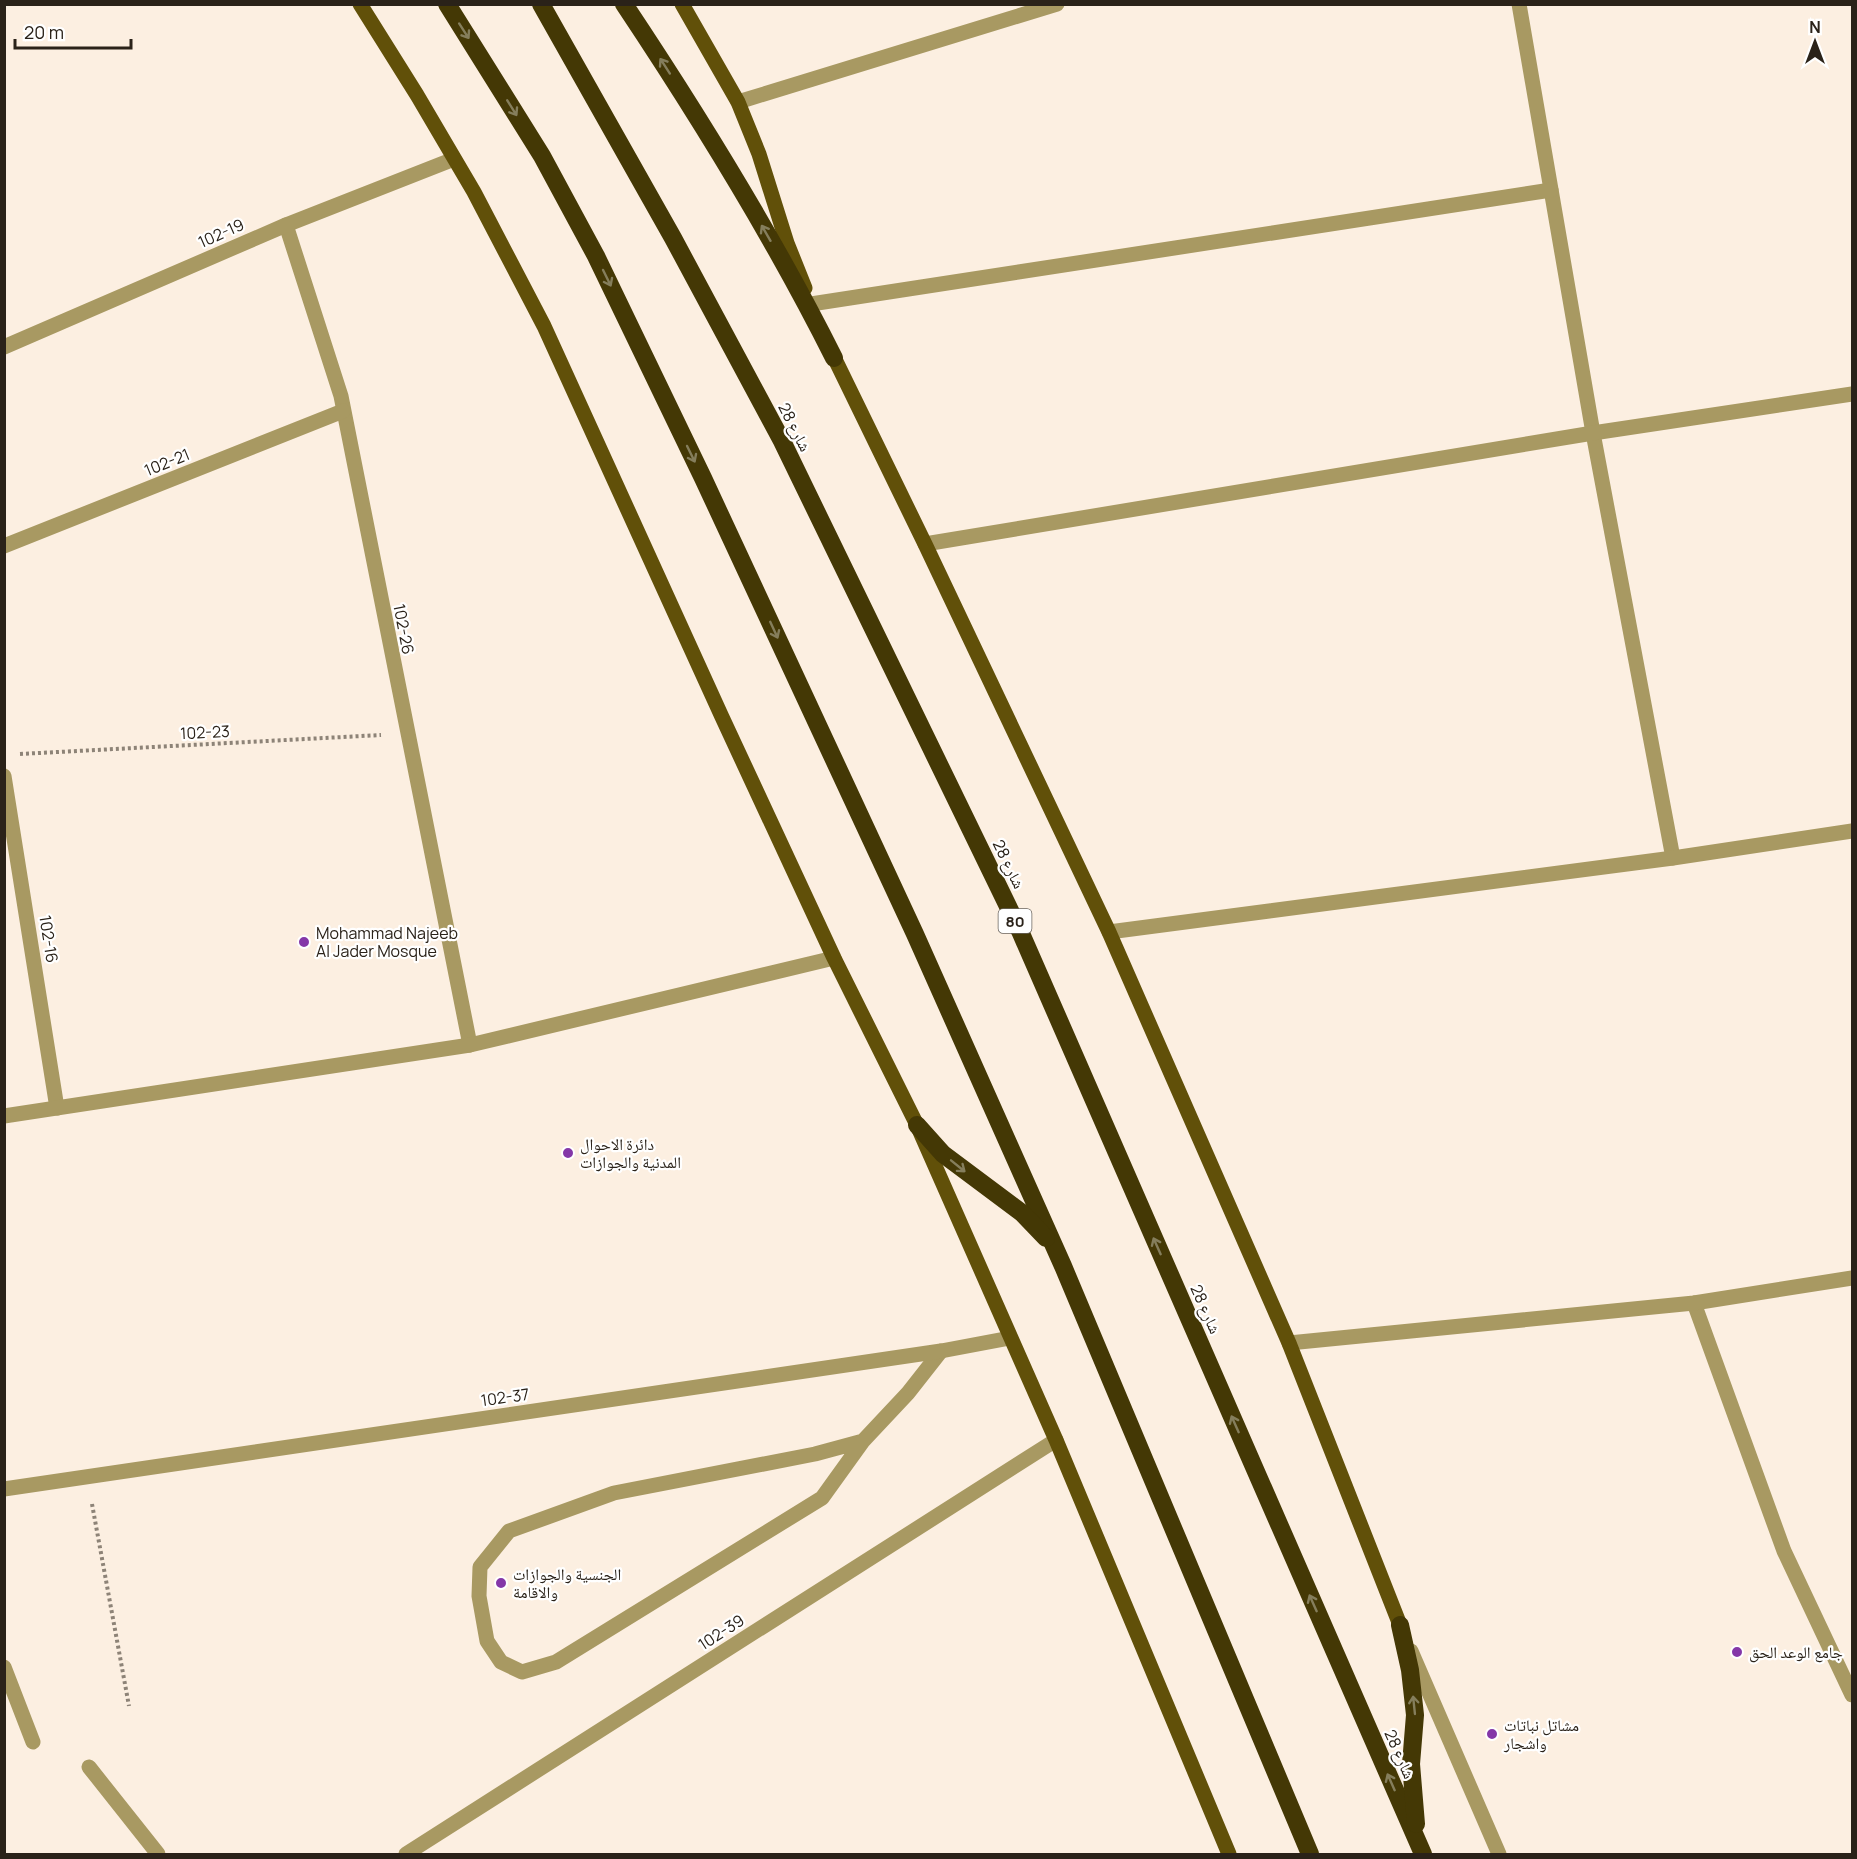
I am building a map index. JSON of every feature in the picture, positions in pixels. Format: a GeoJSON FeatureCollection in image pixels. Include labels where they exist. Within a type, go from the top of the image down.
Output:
{"type":"FeatureCollection","features":[{"type":"Feature","properties":{"kind":"highway"},"geometry":{"type":"LineString","coordinates":[[447,4],[542,156],[596,256],[708,489],[915,934],[1064,1266],[1310,1854]]}},
{"type":"Feature","properties":{"kind":"highway"},"geometry":{"type":"LineString","coordinates":[[624,4],[669,71],[743,194],[834,358]]}},
{"type":"Feature","properties":{"kind":"highway","name":"شارع 28"},"geometry":{"type":"LineString","coordinates":[[544,10],[662,219],[782,441],[1020,931],[1421,1851]]}},
{"type":"Feature","properties":{"kind":"highway"},"geometry":{"type":"LineString","coordinates":[[917,1125],[943,1154],[1022,1213],[1046,1238],[1064,1266]]}},
{"type":"Feature","properties":{"kind":"highway"},"geometry":{"type":"LineString","coordinates":[[1400,1625],[1410,1670],[1415,1715],[1411,1764],[1414,1810],[1421,1851]]}},
{"type":"Feature","properties":{"kind":"main road"},"geometry":{"type":"LineString","coordinates":[[360,4],[454,159],[544,326],[834,958],[917,1125],[1056,1440],[1229,1854]]}},
{"type":"Feature","properties":{"kind":"main road"},"geometry":{"type":"LineString","coordinates":[[682,4],[738,102],[759,154],[787,243],[834,358],[1109,932],[1289,1343],[1400,1625]]}},
{"type":"Feature","properties":{"kind":"street"},"geometry":{"type":"LineString","coordinates":[[738,102],[1057,4]]}},
{"type":"Feature","properties":{"kind":"street"},"geometry":{"type":"LineString","coordinates":[[1519,4],[1593,433],[1673,858]]}},
{"type":"Feature","properties":{"kind":"street","name":"102-19"},"geometry":{"type":"LineString","coordinates":[[4,347],[286,225],[454,159]]}},
{"type":"Feature","properties":{"kind":"street"},"geometry":{"type":"LineString","coordinates":[[811,304],[1551,190]]}},
{"type":"Feature","properties":{"kind":"street","name":"102-26"},"geometry":{"type":"LineString","coordinates":[[286,225],[341,396],[470,1045]]}},
{"type":"Feature","properties":{"kind":"street"},"geometry":{"type":"LineString","coordinates":[[925,544],[1593,433],[1852,394]]}},
{"type":"Feature","properties":{"kind":"street","name":"102-21"},"geometry":{"type":"LineString","coordinates":[[4,546],[344,411]]}},
{"type":"Feature","properties":{"kind":"street","name":"102-16"},"geometry":{"type":"LineString","coordinates":[[4,776],[57,1108]]}},
{"type":"Feature","properties":{"kind":"street"},"geometry":{"type":"LineString","coordinates":[[1109,932],[1673,858],[1852,831]]}},
{"type":"Feature","properties":{"kind":"street"},"geometry":{"type":"LineString","coordinates":[[4,1116],[470,1045],[834,958]]}},
{"type":"Feature","properties":{"kind":"street"},"geometry":{"type":"LineString","coordinates":[[1289,1343],[1694,1303],[1852,1278]]}},
{"type":"Feature","properties":{"kind":"street"},"geometry":{"type":"LineString","coordinates":[[1694,1303],[1785,1551],[1852,1695]]}},
{"type":"Feature","properties":{"kind":"street","name":"102-37"},"geometry":{"type":"LineString","coordinates":[[4,1488],[941,1351],[1010,1338]]}},
{"type":"Feature","properties":{"kind":"street"},"geometry":{"type":"LineString","coordinates":[[863,1441],[815,1454],[614,1493],[509,1531],[480,1567],[479,1596],[487,1641],[501,1662],[522,1672],[556,1662],[822,1498],[863,1441],[908,1393],[941,1351]]}},
{"type":"Feature","properties":{"kind":"street","name":"102-39"},"geometry":{"type":"LineString","coordinates":[[406,1854],[1056,1440]]}},
{"type":"Feature","properties":{"kind":"street"},"geometry":{"type":"LineString","coordinates":[[1400,1625],[1499,1854]]}},
{"type":"Feature","properties":{"kind":"street"},"geometry":{"type":"LineString","coordinates":[[4,1667],[33,1742]]}},
{"type":"Feature","properties":{"kind":"street"},"geometry":{"type":"LineString","coordinates":[[89,1767],[158,1854]]}},
{"type":"Feature","properties":{"kind":"path","name":"102-23"},"geometry":{"type":"LineString","coordinates":[[16,754],[407,733]]}},
{"type":"Feature","properties":{"kind":"path"},"geometry":{"type":"LineString","coordinates":[[87,1477],[129,1706]]}},
{"type":"Feature","properties":{"kind":"place","name":"Mohammad Najeeb Al Jader Mosque"},"geometry":{"type":"Point","coordinates":[304,942]}},
{"type":"Feature","properties":{"kind":"place","name":"دائرة الاحوال المدنية والجوازات"},"geometry":{"type":"Point","coordinates":[568,1153]}},
{"type":"Feature","properties":{"kind":"place","name":"الجنسية والجوازات والاقامة"},"geometry":{"type":"Point","coordinates":[501,1583]}},
{"type":"Feature","properties":{"kind":"place","name":"جامع الوعد الحق"},"geometry":{"type":"Point","coordinates":[1737,1652]}},
{"type":"Feature","properties":{"kind":"place","name":"مشاتل نباتات واشجار"},"geometry":{"type":"Point","coordinates":[1492,1734]}}]}
